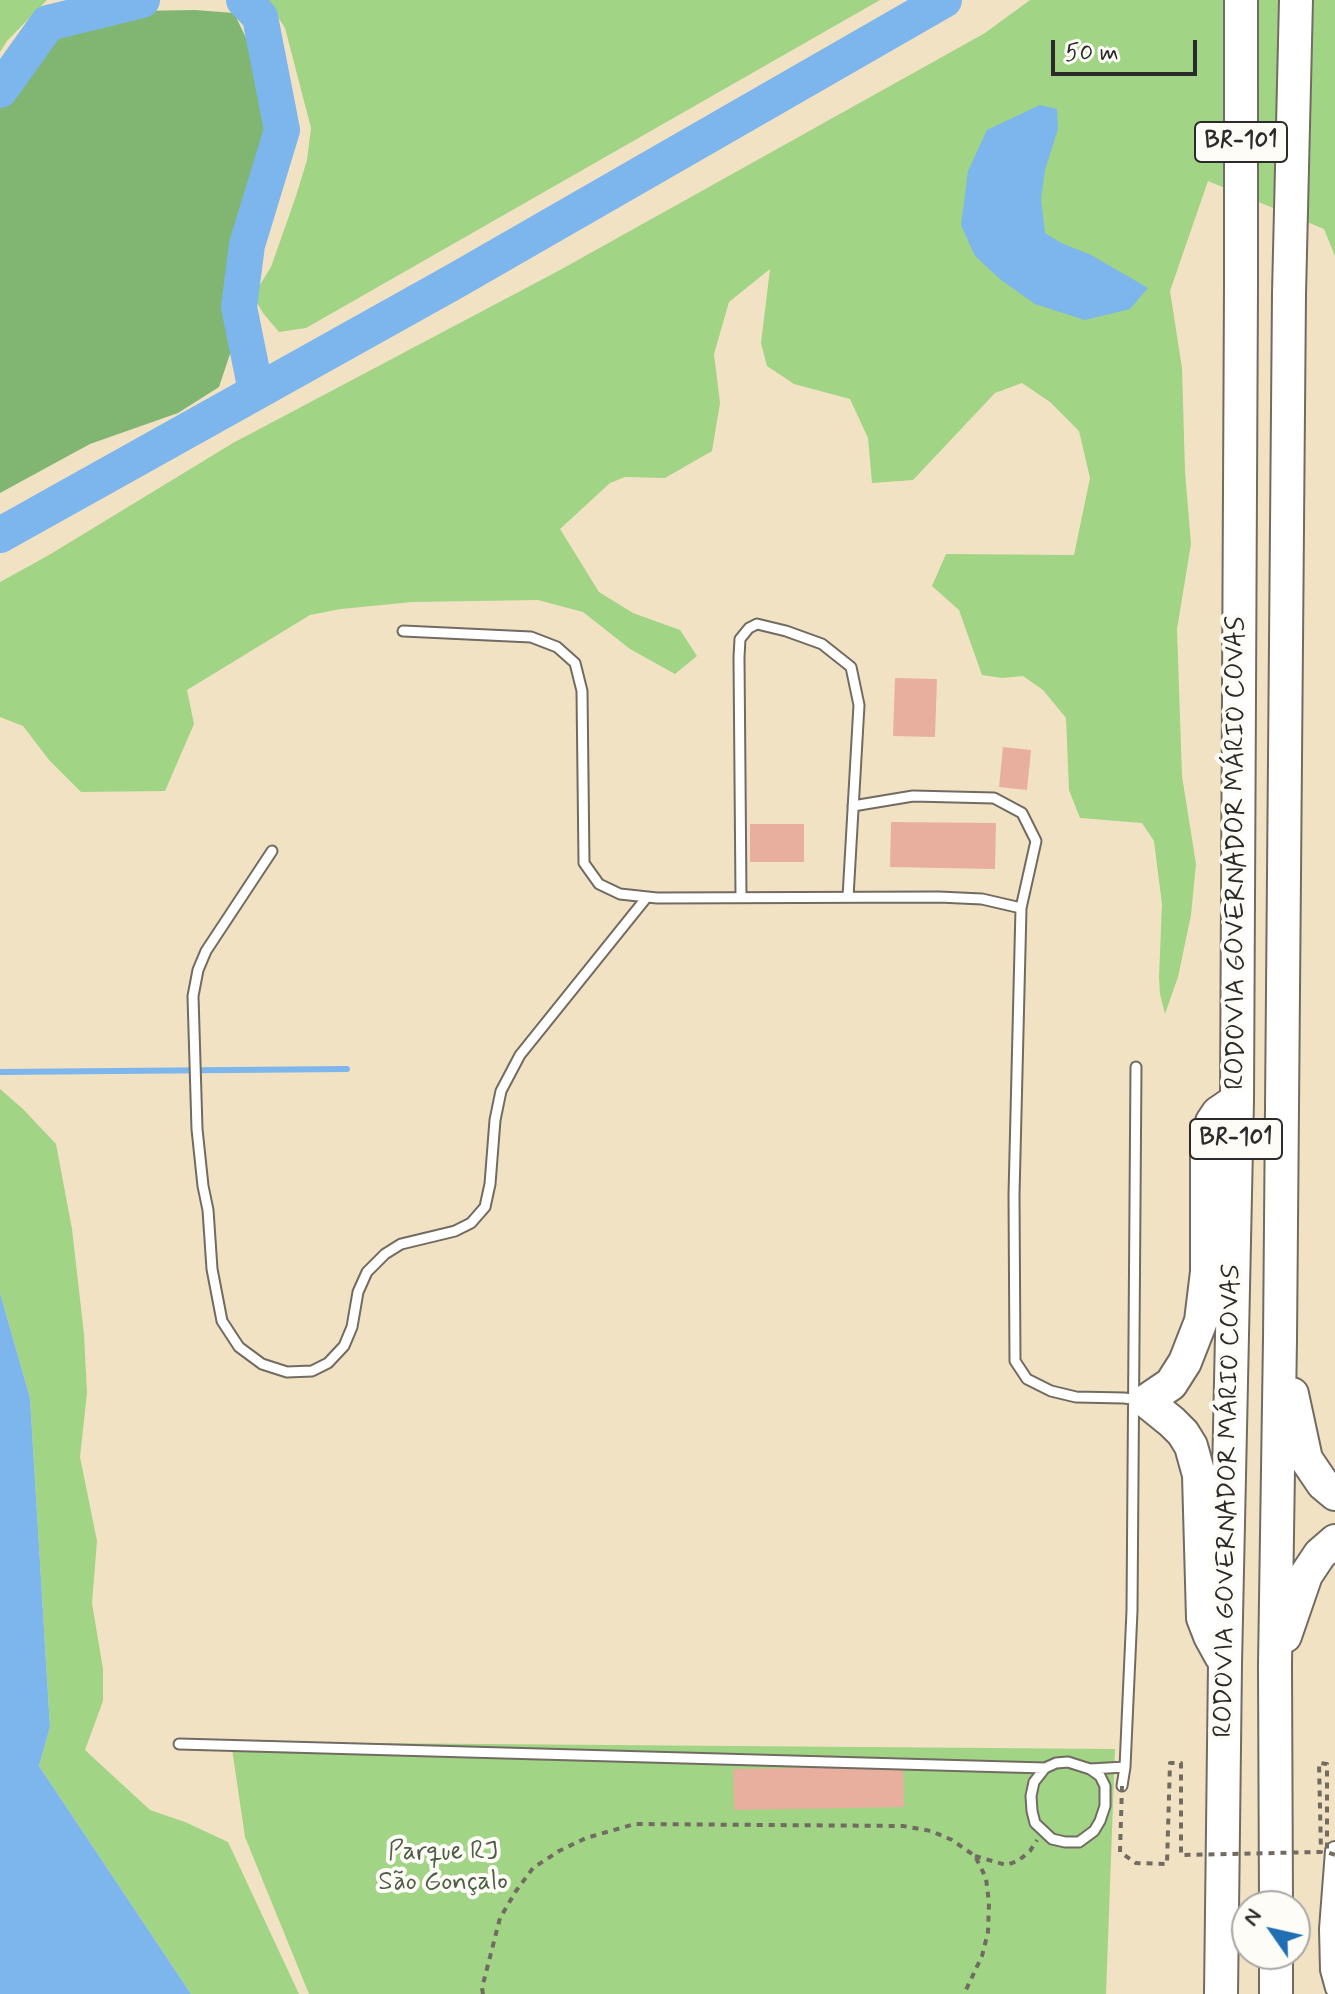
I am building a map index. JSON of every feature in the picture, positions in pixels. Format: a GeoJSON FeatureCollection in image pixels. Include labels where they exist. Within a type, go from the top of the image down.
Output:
{"type":"FeatureCollection","features":[{"type":"Feature","properties":{"kind":"highway","name":"RODOVIA GOVERNADOR MÁRIO COVAS"},"geometry":{"type":"LineString","coordinates":[[1221,1994],[1237,1100],[1241,0]]}},
{"type":"Feature","properties":{"kind":"highway","name":"RODOVIA GOVERNADOR MÁRIO COVAS"},"geometry":{"type":"LineString","coordinates":[[1276,1890],[1275,1665],[1289,294],[1296,0]]}},
{"type":"Feature","properties":{"kind":"highway"},"geometry":{"type":"LineString","coordinates":[[1225,1664],[1203,1618],[1199,1475],[1191,1446],[1172,1422],[1140,1400],[1171,1384],[1185,1362],[1201,1321],[1207,1272],[1207,1141],[1218,1113],[1237,1100]]}},
{"type":"Feature","properties":{"kind":"highway"},"geometry":{"type":"LineString","coordinates":[[1280,1339],[1306,1459],[1323,1484],[1335,1494]]}},
{"type":"Feature","properties":{"kind":"highway"},"geometry":{"type":"LineString","coordinates":[[1275,1665],[1306,1575],[1320,1554],[1335,1541]]}},
{"type":"Feature","properties":{"kind":"highway"},"geometry":{"type":"LineString","coordinates":[[1276,1970],[1276,1994]]}},
{"type":"Feature","properties":{"kind":"street"},"geometry":{"type":"LineString","coordinates":[[1335,1853],[1329,1929],[1330,1970],[1335,1988]]}},
{"type":"Feature","properties":{"kind":"lane"},"geometry":{"type":"LineString","coordinates":[[741,897],[740,639],[757,624],[822,644],[851,667],[859,705],[848,897]]}},
{"type":"Feature","properties":{"kind":"lane"},"geometry":{"type":"LineString","coordinates":[[403,631],[531,637],[557,647],[575,663],[582,691],[584,863],[599,884],[620,894],[647,897],[939,897],[982,899],[1021,908]]}},
{"type":"Feature","properties":{"kind":"lane"},"geometry":{"type":"LineString","coordinates":[[853,806],[913,796],[994,798],[1022,813],[1036,841],[1021,908],[1014,1195],[1015,1361],[1027,1379],[1051,1391],[1076,1397],[1140,1400]]}},
{"type":"Feature","properties":{"kind":"lane"},"geometry":{"type":"LineString","coordinates":[[272,851],[206,951],[198,970],[193,996],[197,1129],[212,1269],[222,1321],[239,1347],[262,1364],[287,1372],[312,1371],[328,1363],[344,1346],[352,1327],[358,1292],[367,1272],[385,1254],[401,1244],[455,1231],[471,1223],[485,1207],[501,1091],[520,1055],[647,897]]}},
{"type":"Feature","properties":{"kind":"lane"},"geometry":{"type":"LineString","coordinates":[[1122,1786],[1140,1400],[1136,1067]]}},
{"type":"Feature","properties":{"kind":"lane"},"geometry":{"type":"LineString","coordinates":[[179,1744],[1045,1768],[1068,1762],[1090,1769],[1100,1776],[1105,1786],[1105,1806],[1100,1821],[1094,1831],[1079,1842],[1052,1839],[1035,1823],[1031,1796],[1034,1782],[1045,1768]]}},
{"type":"Feature","properties":{"kind":"lane"},"geometry":{"type":"LineString","coordinates":[[1090,1769],[1125,1767]]}},
{"type":"Feature","properties":{"kind":"path"},"geometry":{"type":"LineString","coordinates":[[1122,1786],[1120,1852],[1136,1863],[1167,1864],[1170,1763],[1181,1763],[1181,1855],[1321,1852],[1319,1763],[1327,1764],[1327,1852],[1335,1853]]}},
{"type":"Feature","properties":{"kind":"path"},"geometry":{"type":"LineString","coordinates":[[483,1994],[500,1918],[533,1868],[586,1838],[615,1829],[635,1824],[903,1826],[931,1831],[952,1840],[975,1856],[1006,1865],[1018,1861],[1030,1851],[1043,1831]]}},
{"type":"Feature","properties":{"kind":"path"},"geometry":{"type":"LineString","coordinates":[[964,1994],[982,1956],[988,1932],[986,1878],[975,1856]]}},
{"type":"Feature","properties":{"kind":"green space"},"geometry":{"type":"Polygon","coordinates":[[[0,0],[47,0],[0,52],[0,0]]]}},
{"type":"Feature","properties":{"kind":"green space"},"geometry":{"type":"Polygon","coordinates":[[[267,0],[880,0],[306,328],[279,332],[253,296],[271,267],[296,196],[307,160],[311,128],[285,28],[267,0]]]}},
{"type":"Feature","properties":{"kind":"green space"},"geometry":{"type":"Polygon","coordinates":[[[1030,0],[1335,0],[1335,256],[1324,229],[1208,181],[1170,291],[1182,368],[1191,544],[1177,629],[1182,776],[1196,864],[1191,915],[1178,977],[1165,1014],[1159,977],[1162,904],[1154,841],[1142,823],[1080,818],[1069,790],[1066,718],[1043,690],[1023,676],[1002,678],[982,675],[959,610],[932,586],[946,554],[1074,555],[1090,478],[1079,431],[1050,402],[1022,383],[995,393],[913,480],[872,483],[868,438],[850,399],[794,384],[767,366],[761,343],[770,269],[729,302],[714,354],[720,403],[712,451],[665,478],[625,477],[610,483],[560,529],[599,592],[633,613],[680,630],[697,656],[675,674],[630,649],[583,612],[538,600],[412,602],[310,615],[187,690],[194,724],[165,791],[81,792],[49,760],[23,726],[0,717],[0,582],[233,443],[560,270],[985,33],[1030,0]]]}},
{"type":"Feature","properties":{"kind":"green space"},"geometry":{"type":"Polygon","coordinates":[[[136,11],[234,13],[250,46],[271,128],[262,168],[233,240],[228,291],[236,336],[219,387],[178,413],[90,444],[0,493],[0,105],[35,51],[77,25],[136,11]]]}},
{"type":"Feature","properties":{"kind":"green space"},"geometry":{"type":"Polygon","coordinates":[[[0,1089],[56,1144],[72,1229],[87,1393],[80,1457],[97,1541],[92,1603],[103,1669],[103,1701],[85,1750],[150,1810],[228,1842],[299,1994],[191,1994],[39,1766],[50,1727],[30,1398],[0,1293],[0,1089]]]}},
{"type":"Feature","properties":{"kind":"green space","name":"Parque RJ São Gonçalo"},"geometry":{"type":"Polygon","coordinates":[[[231,1742],[1115,1749],[1106,1994],[309,1994],[245,1837],[231,1742]]]}},
{"type":"Feature","properties":{"kind":"water"},"geometry":{"type":"Polygon","coordinates":[[[1040,105],[1057,109],[1058,129],[1045,170],[1041,199],[1045,233],[1148,288],[1130,309],[1085,320],[1035,304],[1001,280],[975,256],[961,225],[968,171],[987,130],[1040,105]]]}},
{"type":"Feature","properties":{"kind":"water"},"geometry":{"type":"Polygon","coordinates":[[[0,1293],[30,1398],[50,1727],[39,1766],[191,1994],[0,1994],[0,1293]]]}},
{"type":"Feature","properties":{"kind":"building"},"geometry":{"type":"Polygon","coordinates":[[[895,678],[937,679],[935,737],[893,736],[895,678]]]}},
{"type":"Feature","properties":{"kind":"building"},"geometry":{"type":"Polygon","coordinates":[[[1003,747],[1031,750],[1027,790],[999,787],[1003,747]]]}},
{"type":"Feature","properties":{"kind":"building"},"geometry":{"type":"Polygon","coordinates":[[[891,822],[996,823],[995,869],[890,867],[891,822]]]}},
{"type":"Feature","properties":{"kind":"building"},"geometry":{"type":"Polygon","coordinates":[[[750,824],[804,824],[804,862],[750,862],[750,824]]]}},
{"type":"Feature","properties":{"kind":"building"},"geometry":{"type":"Polygon","coordinates":[[[903,1766],[904,1807],[734,1810],[733,1769],[903,1766]]]}},
{"type":"Feature","properties":{"kind":"waterway"},"geometry":{"type":"LineString","coordinates":[[0,90],[48,23],[142,0]]}},
{"type":"Feature","properties":{"kind":"waterway"},"geometry":{"type":"LineString","coordinates":[[244,0],[260,17],[282,130],[247,245],[239,307],[256,391]]}},
{"type":"Feature","properties":{"kind":"waterway"},"geometry":{"type":"LineString","coordinates":[[0,535],[455,281],[944,0]]}},
{"type":"Feature","properties":{"kind":"waterway"},"geometry":{"type":"LineString","coordinates":[[0,1072],[347,1069]]}}]}
